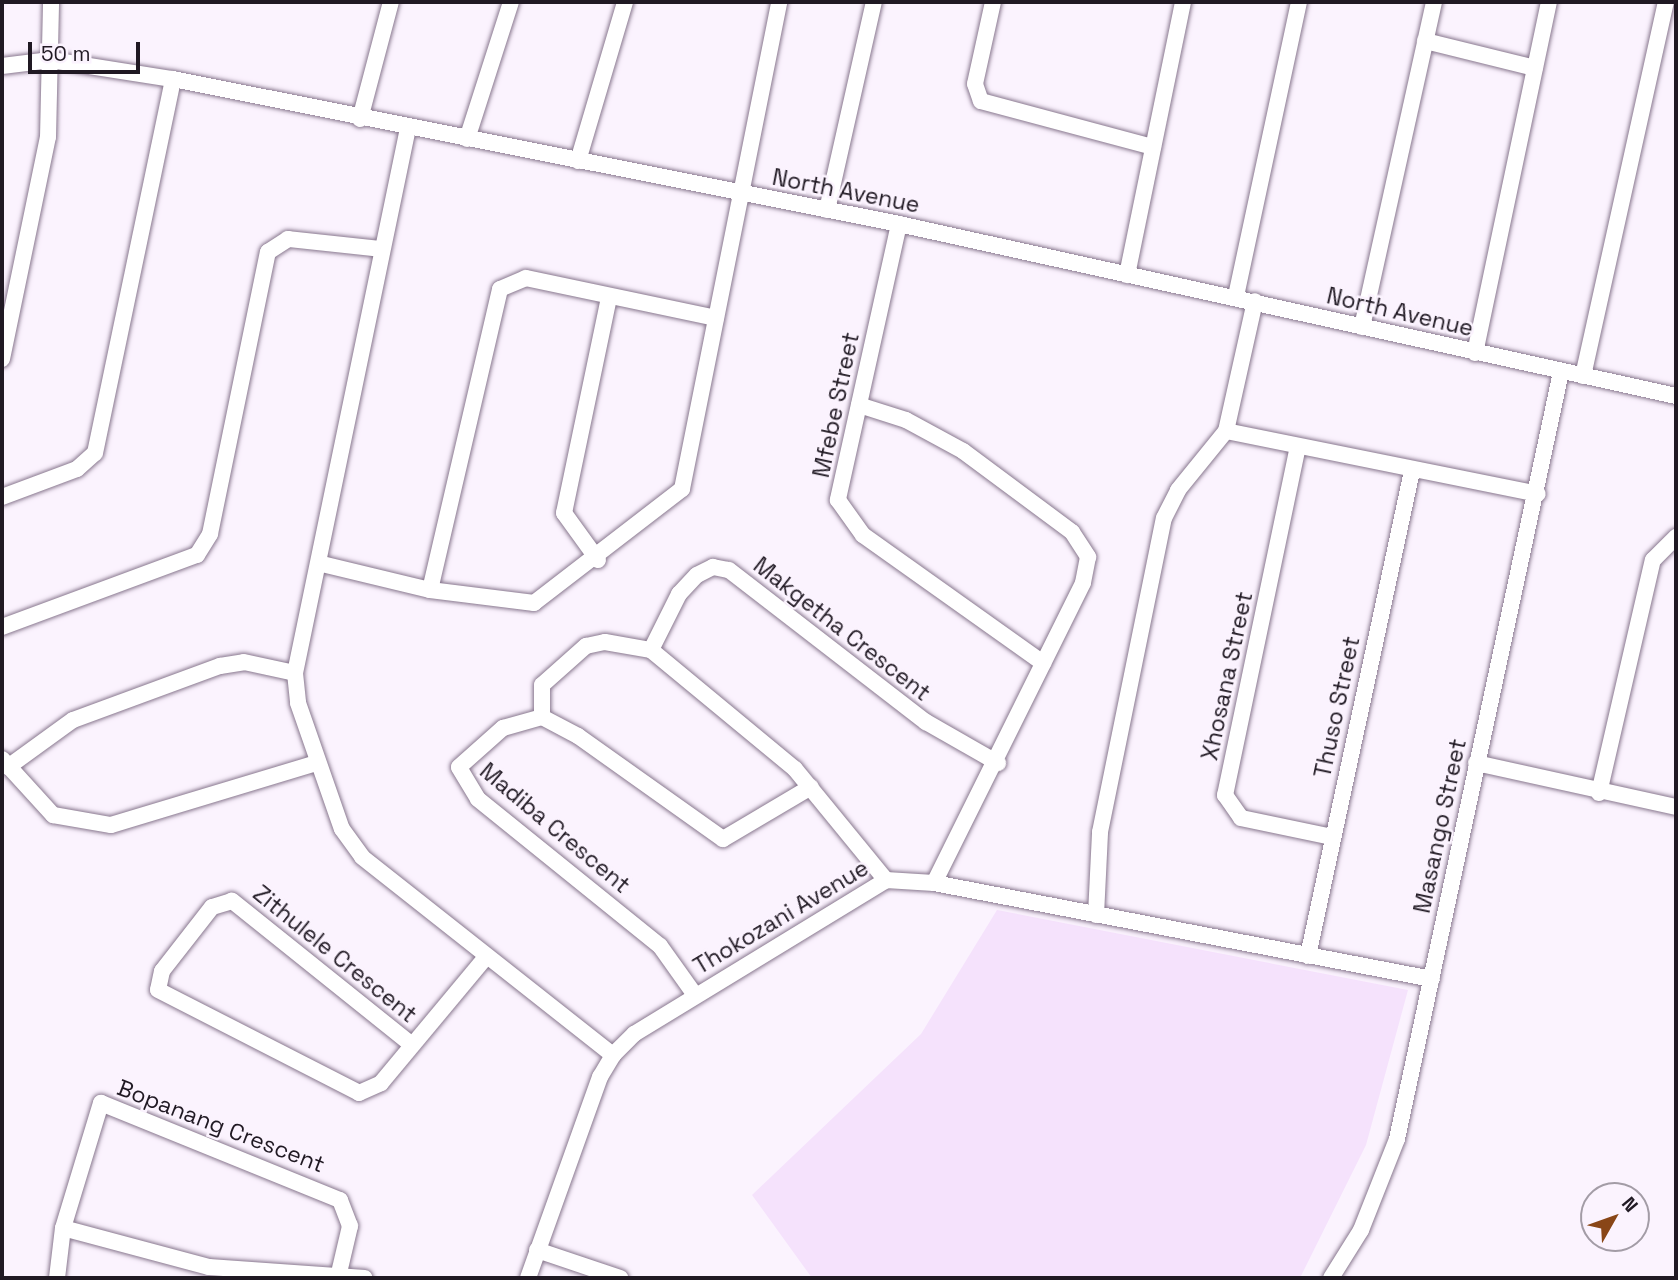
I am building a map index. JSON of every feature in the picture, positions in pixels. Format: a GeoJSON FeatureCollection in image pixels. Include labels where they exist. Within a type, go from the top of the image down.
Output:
{"type":"FeatureCollection","features":[{"type":"Feature","properties":{"kind":"street"},"geometry":{"type":"LineString","coordinates":[[2,359],[48,137],[51,2]]}},
{"type":"Feature","properties":{"kind":"street"},"geometry":{"type":"LineString","coordinates":[[467,139],[511,2]]}},
{"type":"Feature","properties":{"kind":"street"},"geometry":{"type":"LineString","coordinates":[[578,161],[625,2]]}},
{"type":"Feature","properties":{"kind":"street"},"geometry":{"type":"LineString","coordinates":[[322,564],[430,590],[534,603],[598,560],[688,480],[739,193],[779,2]]}},
{"type":"Feature","properties":{"kind":"street"},"geometry":{"type":"LineString","coordinates":[[827,210],[874,2]]}},
{"type":"Feature","properties":{"kind":"street"},"geometry":{"type":"LineString","coordinates":[[993,2],[975,83],[981,101],[1153,146]]}},
{"type":"Feature","properties":{"kind":"street"},"geometry":{"type":"LineString","coordinates":[[1127,275],[1183,2]]}},
{"type":"Feature","properties":{"kind":"street"},"geometry":{"type":"LineString","coordinates":[[1236,296],[1298,2]]}},
{"type":"Feature","properties":{"kind":"street"},"geometry":{"type":"LineString","coordinates":[[1362,327],[1434,2]]}},
{"type":"Feature","properties":{"kind":"street"},"geometry":{"type":"LineString","coordinates":[[1475,353],[1549,2]]}},
{"type":"Feature","properties":{"kind":"street"},"geometry":{"type":"LineString","coordinates":[[1583,376],[1666,2]]}},
{"type":"Feature","properties":{"kind":"street"},"geometry":{"type":"LineString","coordinates":[[360,119],[386,3]]}},
{"type":"Feature","properties":{"kind":"street"},"geometry":{"type":"LineString","coordinates":[[1425,41],[1535,68]]}},
{"type":"Feature","properties":{"kind":"street","name":"North Avenue"},"geometry":{"type":"LineString","coordinates":[[2,66],[51,60],[173,79],[360,119],[899,224],[1127,275],[1255,300],[1475,353],[1676,396]]}},
{"type":"Feature","properties":{"kind":"street"},"geometry":{"type":"LineString","coordinates":[[2,497],[77,469],[95,453],[173,79]]}},
{"type":"Feature","properties":{"kind":"street"},"geometry":{"type":"LineString","coordinates":[[408,128],[381,248],[322,564],[295,673],[317,762],[342,829],[362,857],[485,958],[613,1055],[528,1278]]}},
{"type":"Feature","properties":{"kind":"street","name":"Mfebe Street"},"geometry":{"type":"LineString","coordinates":[[899,224],[838,500],[847,518],[973,618],[1043,663]]}},
{"type":"Feature","properties":{"kind":"street"},"geometry":{"type":"LineString","coordinates":[[2,627],[197,555],[210,534],[268,252],[288,239],[381,248]]}},
{"type":"Feature","properties":{"kind":"street"},"geometry":{"type":"LineString","coordinates":[[430,590],[500,289],[526,278],[716,318]]}},
{"type":"Feature","properties":{"kind":"street"},"geometry":{"type":"LineString","coordinates":[[598,560],[564,513],[609,297]]}},
{"type":"Feature","properties":{"kind":"street"},"geometry":{"type":"LineString","coordinates":[[1096,915],[1100,832],[1164,518],[1178,490],[1226,431],[1255,300]]}},
{"type":"Feature","properties":{"kind":"street","name":"Masango Street"},"geometry":{"type":"LineString","coordinates":[[1331,1278],[1382,1184],[1432,979],[1476,763],[1538,495],[1561,372]]}},
{"type":"Feature","properties":{"kind":"street"},"geometry":{"type":"LineString","coordinates":[[859,405],[935,433],[1082,543],[1088,569],[998,763],[934,883]]}},
{"type":"Feature","properties":{"kind":"street"},"geometry":{"type":"LineString","coordinates":[[1226,431],[1538,495]]}},
{"type":"Feature","properties":{"kind":"street","name":"Xhosana Street"},"geometry":{"type":"LineString","coordinates":[[1298,446],[1225,795],[1241,818],[1332,837]]}},
{"type":"Feature","properties":{"kind":"street","name":"Thuso Street"},"geometry":{"type":"LineString","coordinates":[[1308,956],[1412,469]]}},
{"type":"Feature","properties":{"kind":"street"},"geometry":{"type":"LineString","coordinates":[[1599,793],[1654,560],[1676,537]]}},
{"type":"Feature","properties":{"kind":"street","name":"Makgetha Crescent"},"geometry":{"type":"LineString","coordinates":[[651,650],[697,575],[713,567],[729,570],[926,722],[998,763]]}},
{"type":"Feature","properties":{"kind":"street"},"geometry":{"type":"LineString","coordinates":[[811,787],[723,839],[542,717],[542,685],[586,646],[605,642],[651,650],[769,744],[811,787],[886,880]]}},
{"type":"Feature","properties":{"kind":"street"},"geometry":{"type":"LineString","coordinates":[[295,673],[244,663],[220,666],[73,720],[5,763],[53,815],[111,825],[317,762]]}},
{"type":"Feature","properties":{"kind":"street","name":"Madiba Crescent"},"geometry":{"type":"LineString","coordinates":[[542,717],[503,728],[464,759],[460,777],[660,946],[695,995]]}},
{"type":"Feature","properties":{"kind":"street"},"geometry":{"type":"LineString","coordinates":[[1476,763],[1599,793],[1676,807]]}},
{"type":"Feature","properties":{"kind":"street","name":"Thokozani Avenue"},"geometry":{"type":"LineString","coordinates":[[613,1055],[695,995],[886,880],[934,883],[1432,979]]}},
{"type":"Feature","properties":{"kind":"street","name":"Zithulele Crescent"},"geometry":{"type":"LineString","coordinates":[[412,1045],[232,901],[212,907],[162,971],[158,990],[345,1091],[381,1083],[485,958]]}},
{"type":"Feature","properties":{"kind":"street","name":"Bopanang Crescent"},"geometry":{"type":"LineString","coordinates":[[57,1278],[63,1228],[101,1103],[340,1200],[350,1226],[339,1273]]}},
{"type":"Feature","properties":{"kind":"street"},"geometry":{"type":"LineString","coordinates":[[63,1228],[209,1267],[339,1273],[365,1278]]}},
{"type":"Feature","properties":{"kind":"street"},"geometry":{"type":"LineString","coordinates":[[537,1250],[620,1278]]}},
{"type":"Feature","properties":{"kind":"shaded area"},"geometry":{"type":"Polygon","coordinates":[[[997,910],[1408,990],[1366,1145],[1300,1278],[812,1278],[752,1195],[921,1034],[997,910]]]}}]}
